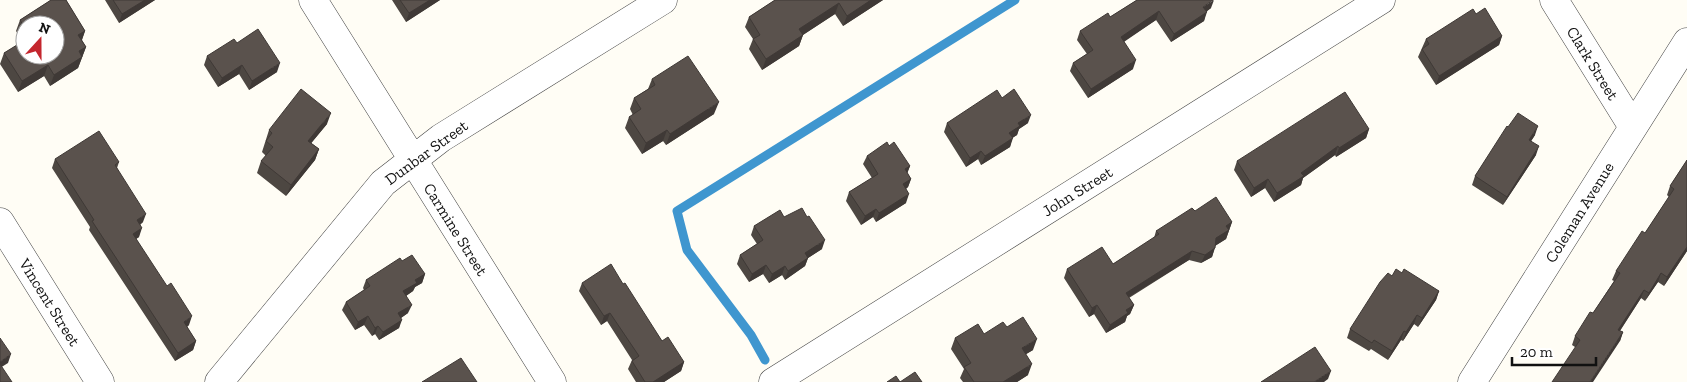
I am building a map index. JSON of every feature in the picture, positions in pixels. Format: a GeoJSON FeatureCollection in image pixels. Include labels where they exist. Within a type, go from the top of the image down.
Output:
{"type":"FeatureCollection","features":[{"type":"Feature","properties":{"kind":"street","name":"Carmine Street"},"geometry":{"type":"LineString","coordinates":[[313,0],[552,382]]}},
{"type":"Feature","properties":{"kind":"street","name":"Dunbar Street"},"geometry":{"type":"LineString","coordinates":[[219,382],[382,183],[441,138],[663,0]]}},
{"type":"Feature","properties":{"kind":"street","name":"John Street"},"geometry":{"type":"LineString","coordinates":[[773,382],[1381,0]]}},
{"type":"Feature","properties":{"kind":"street","name":"Clark Street"},"geometry":{"type":"LineString","coordinates":[[1554,0],[1632,126]]}},
{"type":"Feature","properties":{"kind":"street","name":"Coleman Avenue"},"geometry":{"type":"LineString","coordinates":[[1472,382],[1632,126],[1687,42]]}},
{"type":"Feature","properties":{"kind":"street","name":"Vincent Street"},"geometry":{"type":"LineString","coordinates":[[0,222],[100,382]]}},
{"type":"Feature","properties":{"kind":"building"},"geometry":{"type":"Polygon","coordinates":[[[51,0],[66,0],[85,31],[78,35],[86,47],[79,51],[82,57],[54,75],[48,65],[65,65],[65,15],[28,15],[51,0]]]}},
{"type":"Feature","properties":{"kind":"building"},"geometry":{"type":"Polygon","coordinates":[[[113,0],[145,0],[122,14],[113,0]]]}},
{"type":"Feature","properties":{"kind":"building"},"geometry":{"type":"Polygon","coordinates":[[[400,0],[430,0],[409,13],[400,0]]]}},
{"type":"Feature","properties":{"kind":"building"},"geometry":{"type":"Polygon","coordinates":[[[775,0],[871,0],[847,16],[839,3],[799,29],[803,35],[766,59],[753,39],[760,35],[749,17],[775,0]]]}},
{"type":"Feature","properties":{"kind":"building"},"geometry":{"type":"Polygon","coordinates":[[[1137,0],[1213,0],[1203,7],[1207,12],[1174,34],[1159,11],[1121,37],[1136,60],[1091,89],[1073,63],[1093,50],[1080,31],[1108,13],[1110,17],[1137,0]]]}},
{"type":"Feature","properties":{"kind":"building"},"geometry":{"type":"Polygon","coordinates":[[[1485,8],[1502,36],[1439,76],[1422,49],[1429,44],[1426,39],[1473,9],[1476,14],[1485,8]]]}},
{"type":"Feature","properties":{"kind":"building"},"geometry":{"type":"Polygon","coordinates":[[[258,29],[280,63],[252,81],[242,65],[222,78],[207,56],[234,39],[237,43],[258,29]]]}},
{"type":"Feature","properties":{"kind":"building"},"geometry":{"type":"Polygon","coordinates":[[[15,46],[15,65],[48,65],[22,81],[4,53],[15,46]]]}},
{"type":"Feature","properties":{"kind":"building"},"geometry":{"type":"Polygon","coordinates":[[[688,56],[719,102],[670,134],[667,130],[646,143],[629,117],[641,109],[634,98],[655,85],[652,79],[688,56]]]}},
{"type":"Feature","properties":{"kind":"building"},"geometry":{"type":"Polygon","coordinates":[[[301,89],[331,113],[308,141],[319,149],[291,185],[261,161],[273,147],[266,141],[272,133],[269,130],[301,89]]]}},
{"type":"Feature","properties":{"kind":"building"},"geometry":{"type":"Polygon","coordinates":[[[1014,89],[1031,115],[1018,123],[1020,126],[1009,133],[1013,138],[985,156],[981,151],[970,158],[947,123],[997,90],[1002,98],[1014,89]]]}},
{"type":"Feature","properties":{"kind":"building"},"geometry":{"type":"Polygon","coordinates":[[[1345,92],[1369,129],[1339,148],[1338,146],[1301,173],[1304,176],[1277,193],[1268,179],[1254,188],[1237,161],[1345,92]]]}},
{"type":"Feature","properties":{"kind":"building"},"geometry":{"type":"Polygon","coordinates":[[[1518,113],[1538,126],[1529,140],[1539,146],[1507,197],[1475,176],[1507,126],[1518,113]]]}},
{"type":"Feature","properties":{"kind":"building"},"geometry":{"type":"Polygon","coordinates":[[[99,131],[119,162],[115,165],[146,214],[137,220],[142,228],[133,234],[167,286],[171,283],[192,316],[184,322],[196,341],[178,353],[92,221],[94,220],[55,159],[99,131]]]}},
{"type":"Feature","properties":{"kind":"building"},"geometry":{"type":"Polygon","coordinates":[[[887,142],[889,146],[894,142],[910,166],[905,169],[911,179],[903,184],[909,194],[879,213],[876,209],[865,216],[849,192],[878,174],[867,156],[887,142]]]}},
{"type":"Feature","properties":{"kind":"building"},"geometry":{"type":"Polygon","coordinates":[[[1687,160],[1687,247],[1667,277],[1661,273],[1649,293],[1644,290],[1618,330],[1623,332],[1590,382],[1552,382],[1580,340],[1575,336],[1590,312],[1593,313],[1620,273],[1616,271],[1642,231],[1645,233],[1674,189],[1670,186],[1687,160]]]}},
{"type":"Feature","properties":{"kind":"building"},"geometry":{"type":"Polygon","coordinates":[[[1216,197],[1232,222],[1226,226],[1229,230],[1216,238],[1215,248],[1205,255],[1192,251],[1126,293],[1134,305],[1126,310],[1128,313],[1110,325],[1097,305],[1092,308],[1067,269],[1102,247],[1113,264],[1159,234],[1156,231],[1192,208],[1195,211],[1216,197]]]}},
{"type":"Feature","properties":{"kind":"building"},"geometry":{"type":"Polygon","coordinates":[[[802,208],[825,240],[805,253],[808,258],[788,271],[785,266],[772,274],[766,265],[752,274],[740,255],[763,240],[754,226],[780,210],[784,217],[802,208]]]}},
{"type":"Feature","properties":{"kind":"building"},"geometry":{"type":"Polygon","coordinates":[[[412,255],[425,274],[415,280],[417,283],[403,291],[412,305],[398,313],[402,320],[383,332],[378,326],[375,328],[368,316],[358,322],[346,302],[370,286],[366,280],[400,258],[402,261],[412,255]]]}},
{"type":"Feature","properties":{"kind":"building"},"geometry":{"type":"Polygon","coordinates":[[[611,264],[662,341],[668,337],[684,362],[653,382],[645,382],[632,361],[639,356],[610,313],[604,316],[582,283],[611,264]]]}},
{"type":"Feature","properties":{"kind":"building"},"geometry":{"type":"Polygon","coordinates":[[[1396,269],[1402,273],[1404,269],[1439,291],[1422,318],[1417,315],[1406,332],[1404,331],[1392,351],[1374,340],[1372,343],[1350,329],[1380,282],[1388,273],[1392,276],[1396,269]]]}},
{"type":"Feature","properties":{"kind":"building"},"geometry":{"type":"Polygon","coordinates":[[[1023,317],[1037,339],[1022,348],[1032,364],[1003,382],[974,382],[964,367],[971,363],[955,338],[978,324],[984,334],[1003,322],[1007,327],[1023,317]]]}},
{"type":"Feature","properties":{"kind":"building"},"geometry":{"type":"Polygon","coordinates":[[[0,338],[11,354],[0,362],[0,338]]]}},
{"type":"Feature","properties":{"kind":"building"},"geometry":{"type":"Polygon","coordinates":[[[1315,347],[1331,371],[1314,382],[1261,382],[1315,347]]]}},
{"type":"Feature","properties":{"kind":"building"},"geometry":{"type":"Polygon","coordinates":[[[461,358],[477,382],[422,382],[461,358]]]}},
{"type":"Feature","properties":{"kind":"building"},"geometry":{"type":"Polygon","coordinates":[[[0,364],[12,382],[0,382],[0,364]]]}},
{"type":"Feature","properties":{"kind":"building"},"geometry":{"type":"Polygon","coordinates":[[[915,372],[922,382],[900,382],[915,372]]]}},
{"type":"Feature","properties":{"kind":"building"},"geometry":{"type":"Polygon","coordinates":[[[896,376],[900,382],[887,382],[896,376]]]}},
{"type":"Feature","properties":{"kind":"waterway"},"geometry":{"type":"LineString","coordinates":[[765,360],[751,335],[687,250],[677,211],[1015,0]]}}]}
